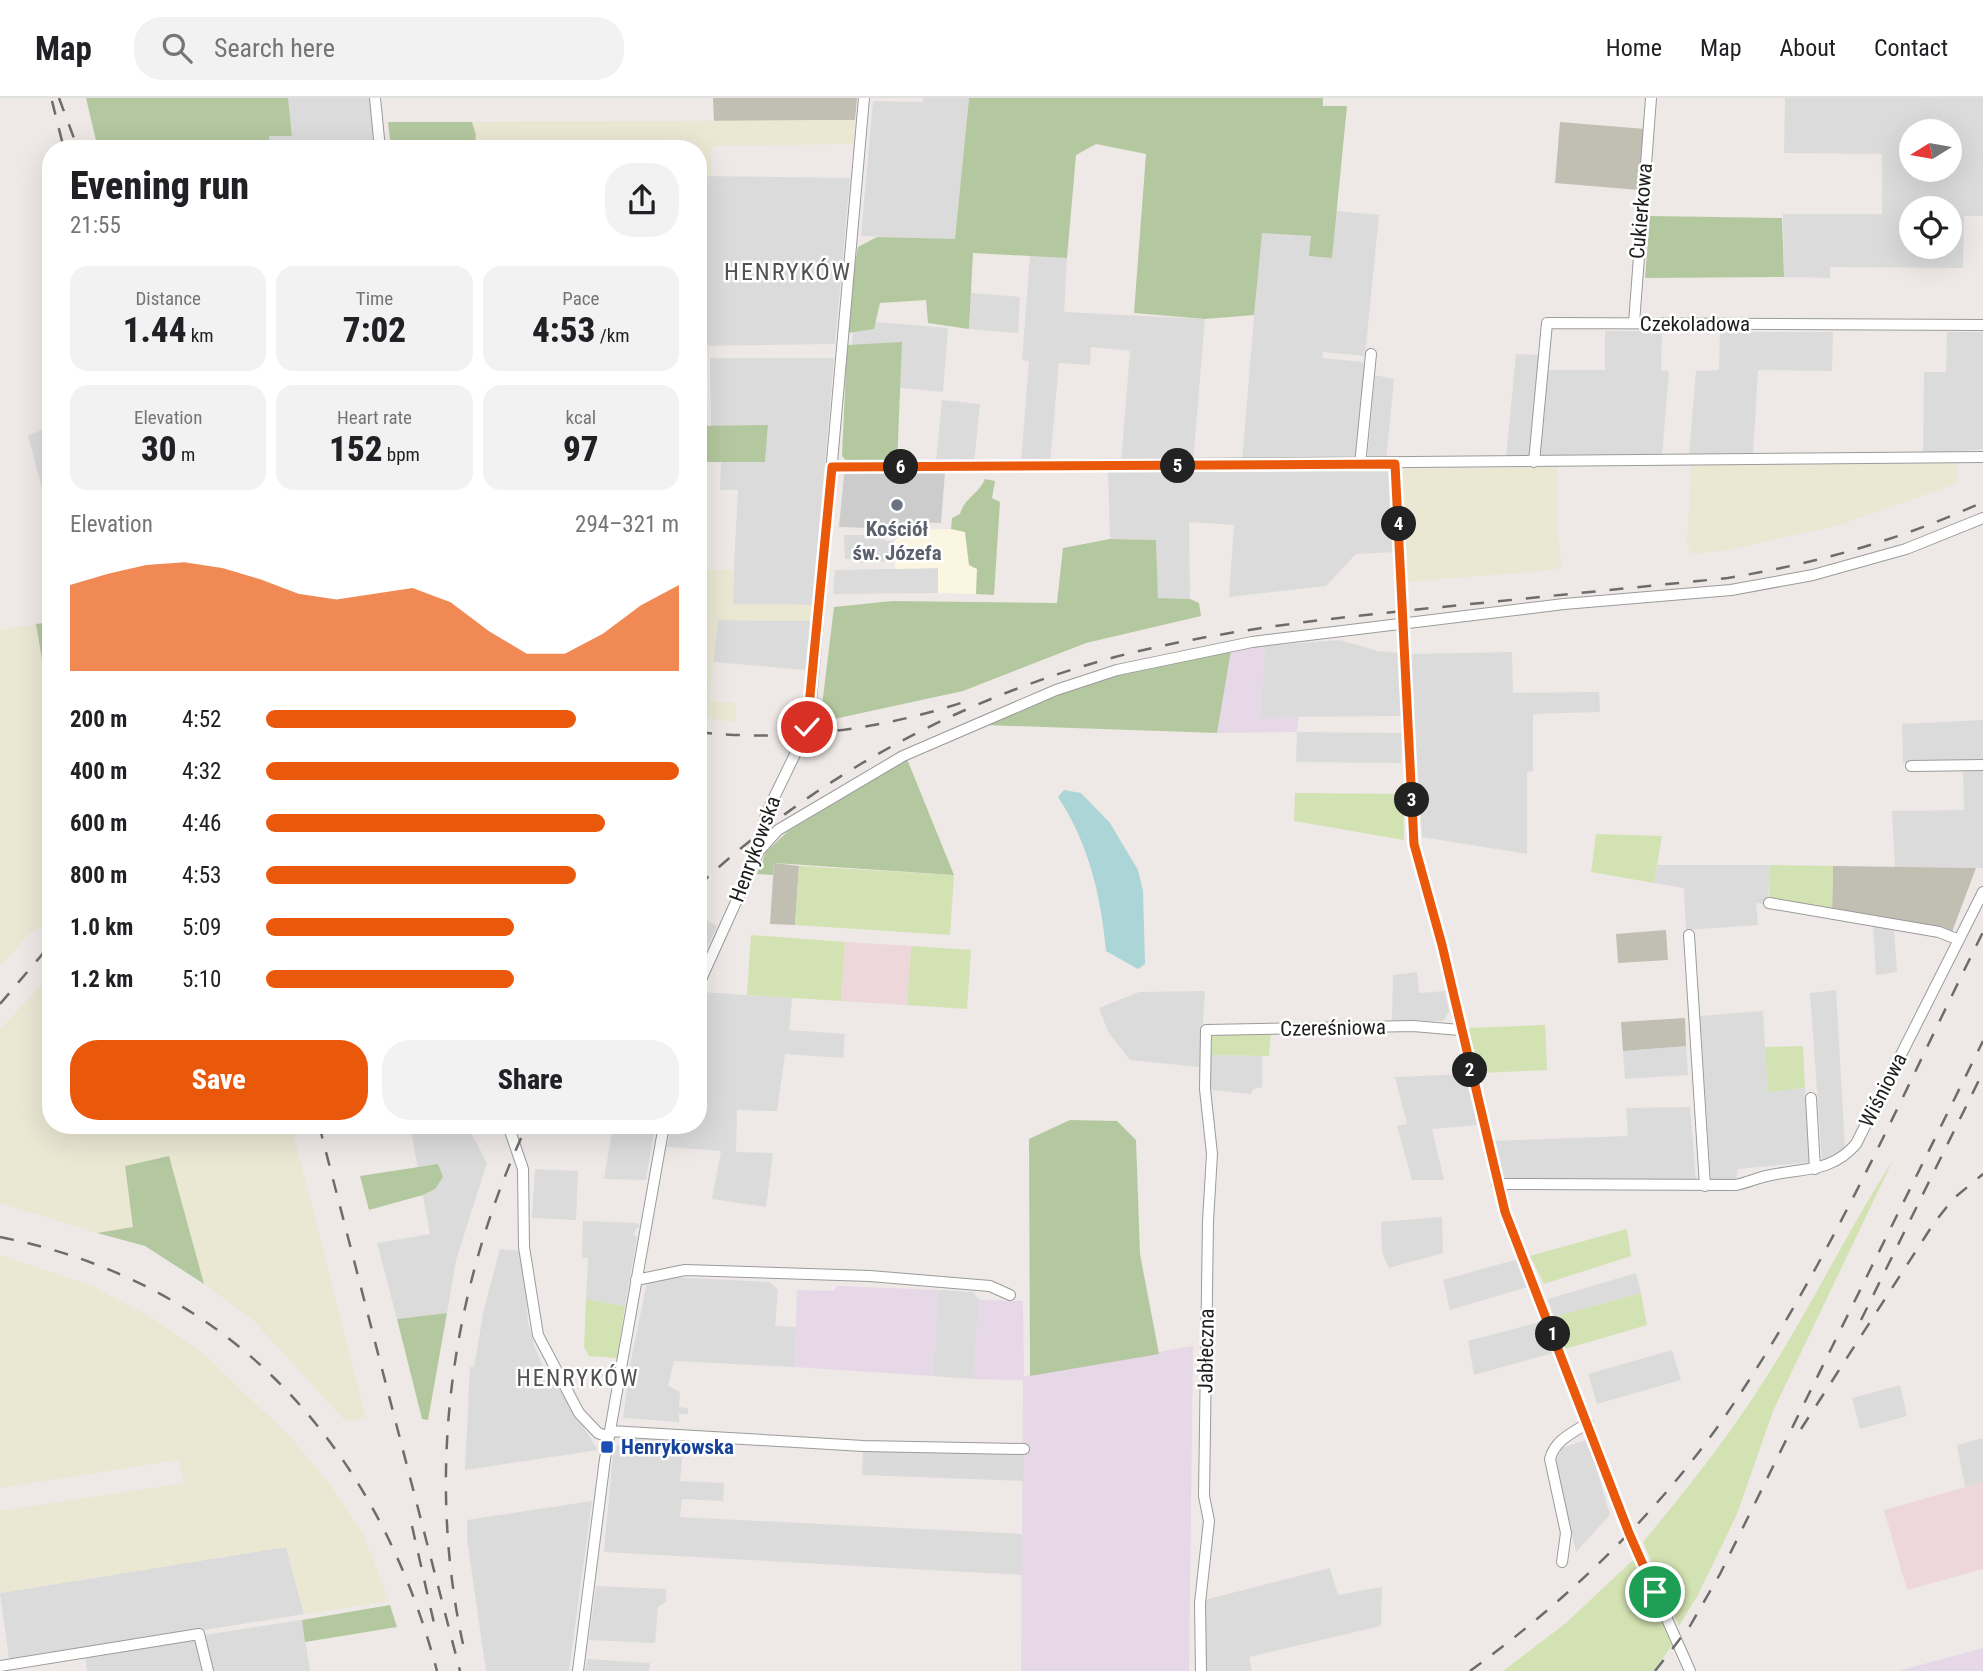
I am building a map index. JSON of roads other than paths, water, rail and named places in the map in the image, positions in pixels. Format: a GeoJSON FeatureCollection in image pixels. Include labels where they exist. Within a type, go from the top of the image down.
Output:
{"type":"FeatureCollection","features":[{"type":"Feature","properties":{"kind":"street"},"geometry":{"type":"LineString","coordinates":[[375,98],[379,140]]}},
{"type":"Feature","properties":{"kind":"street","name":"Henrykowska"},"geometry":{"type":"LineString","coordinates":[[707,966],[758,851],[766,814],[800,744],[810,712],[864,98]]}},
{"type":"Feature","properties":{"kind":"street","name":"Cukierkowa"},"geometry":{"type":"LineString","coordinates":[[1634,323],[1651,98]]}},
{"type":"Feature","properties":{"kind":"street","name":"Czekoladowa"},"geometry":{"type":"LineString","coordinates":[[1534,462],[1546,323],[1983,325]]}},
{"type":"Feature","properties":{"kind":"street"},"geometry":{"type":"LineString","coordinates":[[1360,465],[1371,354]]}},
{"type":"Feature","properties":{"kind":"street"},"geometry":{"type":"LineString","coordinates":[[832,467],[1360,465],[1983,457]]}},
{"type":"Feature","properties":{"kind":"street"},"geometry":{"type":"LineString","coordinates":[[1395,464],[1414,844],[1442,945],[1497,1184],[1505,1212],[1629,1533],[1690,1671]]}},
{"type":"Feature","properties":{"kind":"street"},"geometry":{"type":"LineString","coordinates":[[758,851],[778,830],[903,756],[1056,690],[1159,659],[1252,642],[1564,604],[1731,590],[1813,575],[1906,549],[1983,518]]}},
{"type":"Feature","properties":{"kind":"street"},"geometry":{"type":"LineString","coordinates":[[1911,766],[1983,765]]}},
{"type":"Feature","properties":{"kind":"street","name":"Wiśniowa"},"geometry":{"type":"LineString","coordinates":[[1497,1184],[1735,1185],[1770,1175],[1815,1169],[1835,1163],[1856,1144],[1983,892]]}},
{"type":"Feature","properties":{"kind":"street"},"geometry":{"type":"LineString","coordinates":[[1769,903],[1939,932],[1959,940]]}},
{"type":"Feature","properties":{"kind":"street"},"geometry":{"type":"LineString","coordinates":[[1689,934],[1705,1186]]}},
{"type":"Feature","properties":{"kind":"street","name":"Czereśniowa"},"geometry":{"type":"LineString","coordinates":[[1206,1030],[1413,1026],[1460,1030]]}},
{"type":"Feature","properties":{"kind":"street","name":"Jabłeczna"},"geometry":{"type":"LineString","coordinates":[[1201,1671],[1200,1603],[1209,1521],[1204,1496],[1208,1221],[1212,1179],[1205,1089],[1206,1030]]}},
{"type":"Feature","properties":{"kind":"street"},"geometry":{"type":"LineString","coordinates":[[1811,1098],[1815,1169]]}},
{"type":"Feature","properties":{"kind":"street"},"geometry":{"type":"LineString","coordinates":[[511,1134],[523,1169],[525,1256],[538,1335],[579,1413],[598,1433],[863,1446],[1024,1449]]}},
{"type":"Feature","properties":{"kind":"street"},"geometry":{"type":"LineString","coordinates":[[578,1671],[610,1434],[662,1134]]}},
{"type":"Feature","properties":{"kind":"street"},"geometry":{"type":"LineString","coordinates":[[636,1280],[685,1270],[870,1276],[990,1286],[1001,1288],[1010,1295]]}},
{"type":"Feature","properties":{"kind":"street"},"geometry":{"type":"LineString","coordinates":[[1562,1562],[1566,1533],[1550,1459],[1562,1439],[1588,1423]]}},
{"type":"Feature","properties":{"kind":"street"},"geometry":{"type":"LineString","coordinates":[[0,1665],[200,1634],[208,1671]]}},
{"type":"Feature","properties":{"kind":"water"},"geometry":{"type":"Polygon","coordinates":[[[1064,790],[1081,793],[1110,823],[1138,870],[1143,891],[1145,964],[1138,969],[1106,951],[1101,910],[1092,871],[1078,833],[1058,797],[1064,790]]]}},
{"type":"Feature","properties":{"kind":"railway"},"geometry":{"type":"LineString","coordinates":[[59,98],[75,140]]}},
{"type":"Feature","properties":{"kind":"railway"},"geometry":{"type":"LineString","coordinates":[[52,101],[62,140]]}},
{"type":"Feature","properties":{"kind":"railway"},"geometry":{"type":"LineString","coordinates":[[707,878],[743,846],[791,810],[892,746],[946,719],[1057,674],[1154,648],[1312,621],[1728,578],[1858,549],[1921,528],[1983,502]]}},
{"type":"Feature","properties":{"kind":"railway"},"geometry":{"type":"LineString","coordinates":[[707,733],[764,735],[831,731],[897,720],[961,703]]}},
{"type":"Feature","properties":{"kind":"railway"},"geometry":{"type":"LineString","coordinates":[[1470,1671],[1545,1612],[1615,1548],[1648,1513],[1709,1439],[1772,1344],[1837,1229],[1983,932]]}},
{"type":"Feature","properties":{"kind":"railway"},"geometry":{"type":"LineString","coordinates":[[0,1004],[42,955]]}},
{"type":"Feature","properties":{"kind":"railway"},"geometry":{"type":"LineString","coordinates":[[1655,1671],[1690,1626],[1720,1574],[1983,1041]]}},
{"type":"Feature","properties":{"kind":"railway"},"geometry":{"type":"LineString","coordinates":[[1861,1320],[1983,1072]]}},
{"type":"Feature","properties":{"kind":"railway"},"geometry":{"type":"LineString","coordinates":[[321,1134],[460,1671]]}},
{"type":"Feature","properties":{"kind":"railway"},"geometry":{"type":"LineString","coordinates":[[463,1644],[452,1578],[446,1512],[447,1446],[453,1379],[464,1314],[480,1249],[501,1186],[523,1134]]}},
{"type":"Feature","properties":{"kind":"railway"},"geometry":{"type":"LineString","coordinates":[[1801,1429],[1934,1223],[1953,1199],[1983,1174]]}},
{"type":"Feature","properties":{"kind":"railway"},"geometry":{"type":"LineString","coordinates":[[0,1237],[83,1260],[158,1293],[225,1336],[284,1388],[334,1448],[377,1516],[411,1590],[437,1671]]}},
{"type":"Feature","properties":{"kind":"railway"},"geometry":{"type":"LineString","coordinates":[[412,1526],[436,1632]]}},
{"type":"Feature","properties":{"kind":"place","name":"Kościół św. Józefa"},"geometry":{"type":"Point","coordinates":[897,505]}},
{"type":"Feature","properties":{"kind":"place","name":"Henrykowska"},"geometry":{"type":"Point","coordinates":[607,1447]}},
{"type":"Feature","properties":{"kind":"district","name":"HENRYKÓW"},"geometry":{"type":"Point","coordinates":[788,272]}},
{"type":"Feature","properties":{"kind":"district","name":"HENRYKÓW"},"geometry":{"type":"Point","coordinates":[578,1378]}}]}
